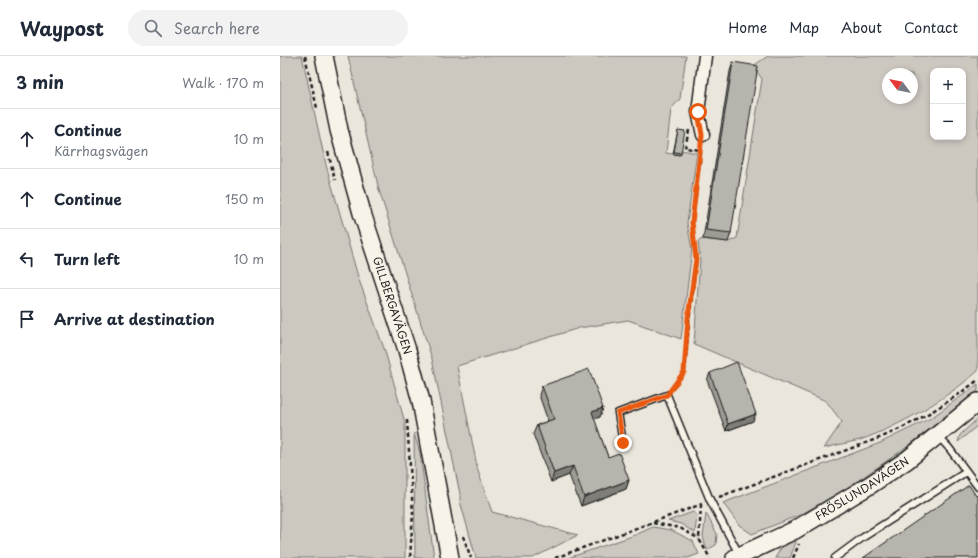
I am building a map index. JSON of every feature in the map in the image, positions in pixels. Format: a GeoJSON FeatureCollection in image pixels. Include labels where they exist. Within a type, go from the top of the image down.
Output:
{"type":"FeatureCollection","features":[{"type":"Feature","properties":{"kind":"street","name":"GILLBERGAVÄGEN"},"geometry":{"type":"LineString","coordinates":[[324,56],[339,130],[362,213],[407,350],[421,401],[450,558]]}},
{"type":"Feature","properties":{"kind":"street"},"geometry":{"type":"LineString","coordinates":[[702,135],[698,112],[705,56]]}},
{"type":"Feature","properties":{"kind":"street","name":"FRÖSLUNDAVÄGEN"},"geometry":{"type":"LineString","coordinates":[[738,557],[795,530],[834,508],[907,460],[978,402]]}},
{"type":"Feature","properties":{"kind":"lane"},"geometry":{"type":"LineString","coordinates":[[623,443],[618,413],[667,395],[710,500],[738,557]]}},
{"type":"Feature","properties":{"kind":"lane"},"geometry":{"type":"LineString","coordinates":[[938,436],[949,448],[978,487]]}},
{"type":"Feature","properties":{"kind":"lane"},"geometry":{"type":"LineString","coordinates":[[835,558],[862,538],[966,472]]}},
{"type":"Feature","properties":{"kind":"path"},"geometry":{"type":"LineString","coordinates":[[305,56],[318,110]]}},
{"type":"Feature","properties":{"kind":"path"},"geometry":{"type":"LineString","coordinates":[[667,395],[682,374],[685,366],[688,318],[696,259],[692,222],[702,135]]}},
{"type":"Feature","properties":{"kind":"path"},"geometry":{"type":"LineString","coordinates":[[327,149],[337,186]]}},
{"type":"Feature","properties":{"kind":"path"},"geometry":{"type":"LineString","coordinates":[[555,558],[874,440],[902,428],[942,406],[978,380]]}},
{"type":"Feature","properties":{"kind":"path"},"geometry":{"type":"LineString","coordinates":[[407,416],[412,498],[410,558]]}},
{"type":"Feature","properties":{"kind":"path"},"geometry":{"type":"LineString","coordinates":[[699,539],[701,504]]}},
{"type":"Feature","properties":{"kind":"path"},"geometry":{"type":"LineString","coordinates":[[652,522],[680,528],[699,539],[710,558]]}},
{"type":"Feature","properties":{"kind":"shaded area"},"geometry":{"type":"Polygon","coordinates":[[[280,56],[302,56],[326,165],[359,280],[385,351],[405,423],[405,558],[280,558],[280,56]]]}},
{"type":"Feature","properties":{"kind":"shaded area"},"geometry":{"type":"Polygon","coordinates":[[[348,56],[686,56],[680,99],[671,109],[666,153],[680,155],[681,150],[697,153],[687,223],[692,249],[681,339],[628,320],[579,328],[457,366],[478,471],[492,512],[578,535],[533,558],[476,558],[460,501],[460,494],[432,359],[379,190],[348,56]]]}},
{"type":"Feature","properties":{"kind":"shaded area"},"geometry":{"type":"Polygon","coordinates":[[[768,56],[978,56],[978,371],[952,392],[922,411],[891,427],[860,440],[824,448],[842,422],[826,401],[694,344],[700,259],[698,241],[703,239],[728,242],[737,238],[762,79],[753,66],[768,56]]]}},
{"type":"Feature","properties":{"kind":"shaded area"},"geometry":{"type":"Polygon","coordinates":[[[978,384],[978,391],[907,447],[846,489],[802,514],[752,534],[739,525],[723,503],[880,443],[931,418],[978,384]]]}},
{"type":"Feature","properties":{"kind":"shaded area"},"geometry":{"type":"Polygon","coordinates":[[[978,418],[978,425],[958,442],[960,435],[978,418]]]}},
{"type":"Feature","properties":{"kind":"shaded area"},"geometry":{"type":"Polygon","coordinates":[[[414,433],[420,453],[434,558],[415,558],[414,433]]]}},
{"type":"Feature","properties":{"kind":"shaded area"},"geometry":{"type":"Polygon","coordinates":[[[693,512],[697,515],[695,533],[681,524],[668,521],[693,512]]]}},
{"type":"Feature","properties":{"kind":"shaded area"},"geometry":{"type":"Polygon","coordinates":[[[706,513],[717,534],[716,545],[707,550],[703,537],[706,513]]]}},
{"type":"Feature","properties":{"kind":"shaded area"},"geometry":{"type":"Polygon","coordinates":[[[653,527],[671,530],[693,541],[699,554],[688,558],[568,558],[635,535],[653,527]]]}},
{"type":"Feature","properties":{"kind":"shaded area"},"geometry":{"type":"Polygon","coordinates":[[[796,539],[790,558],[775,558],[781,548],[796,539]]]}},
{"type":"Feature","properties":{"kind":"building"},"geometry":{"type":"Polygon","coordinates":[[[733,62],[758,66],[731,233],[706,230],[733,62]]]}},
{"type":"Feature","properties":{"kind":"building"},"geometry":{"type":"Polygon","coordinates":[[[678,130],[685,131],[681,153],[674,152],[678,130]]]}},
{"type":"Feature","properties":{"kind":"building"},"geometry":{"type":"Polygon","coordinates":[[[737,362],[756,414],[728,424],[710,373],[737,362]]]}},
{"type":"Feature","properties":{"kind":"building"},"geometry":{"type":"Polygon","coordinates":[[[589,369],[603,408],[592,412],[608,457],[619,453],[629,480],[584,497],[573,466],[554,473],[537,425],[554,419],[542,386],[589,369]]]}},
{"type":"Feature","properties":{"kind":"building"},"geometry":{"type":"Polygon","coordinates":[[[969,485],[976,496],[978,495],[978,558],[863,558],[969,485]]]}},
{"type":"Feature","properties":{"kind":"route"},"geometry":{"type":"LineString","coordinates":[[623,443],[618,413],[667,395],[684,372],[688,318],[694,285],[696,259],[692,222],[702,135],[698,112]]}}]}
